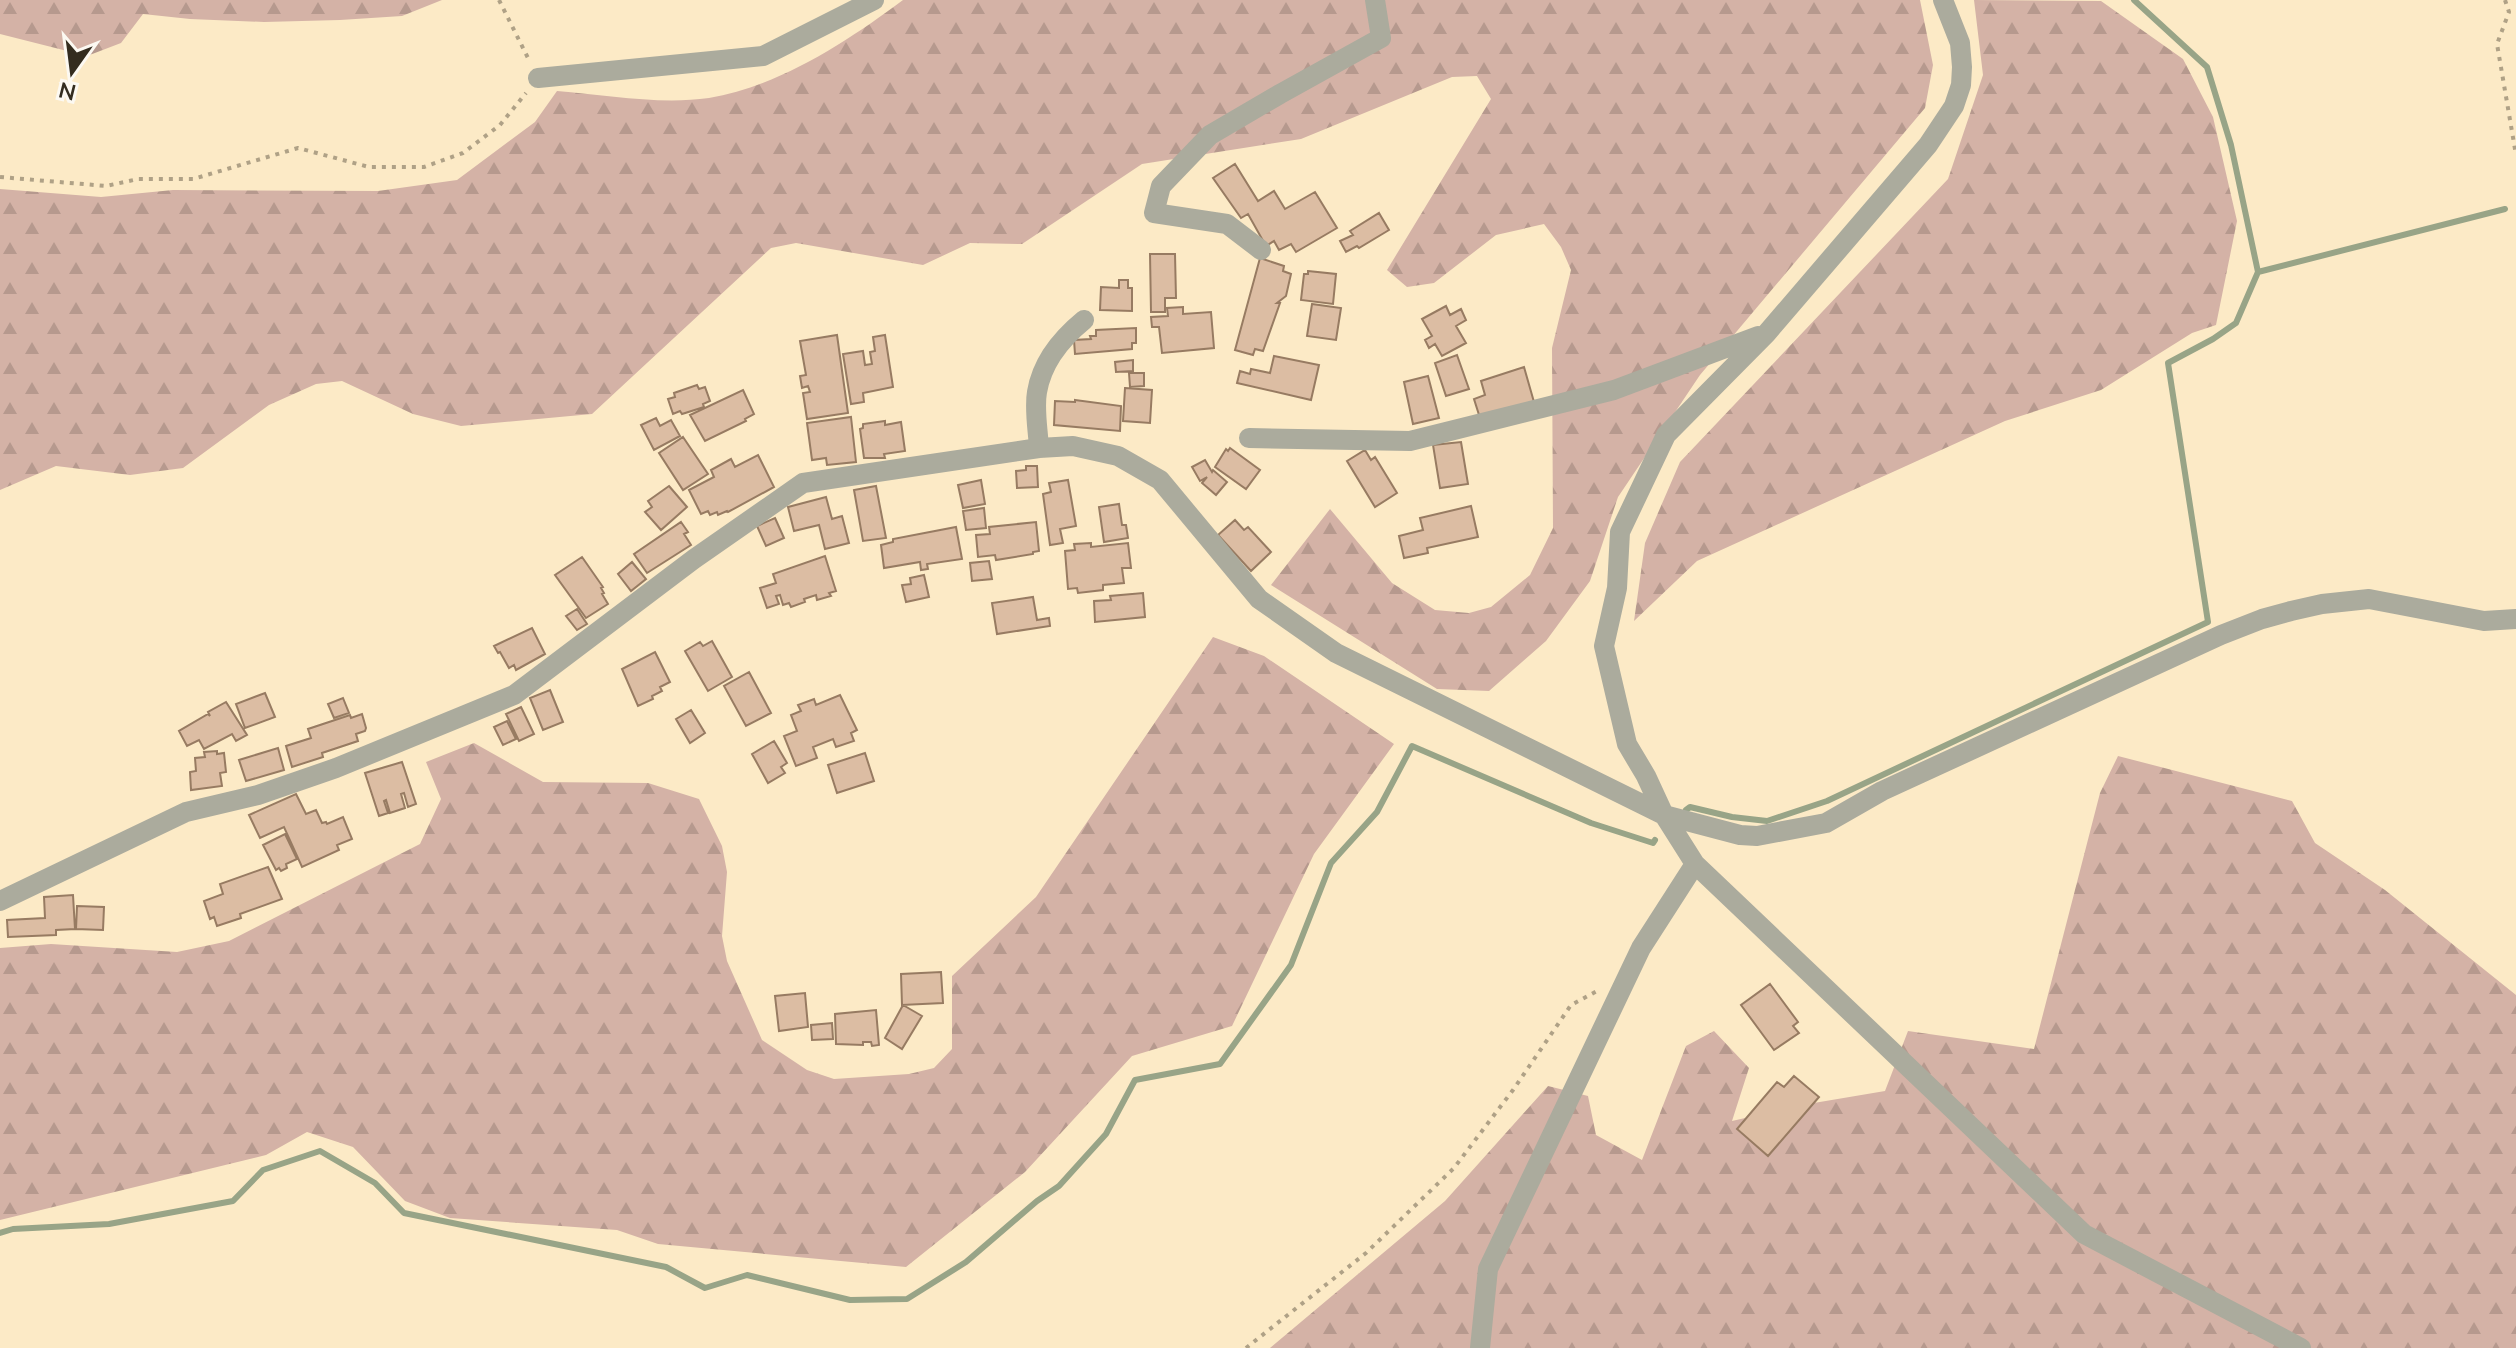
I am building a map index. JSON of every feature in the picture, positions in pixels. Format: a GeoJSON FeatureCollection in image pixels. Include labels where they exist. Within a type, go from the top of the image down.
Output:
{"type":"FeatureCollection","features":[{"type":"Feature","properties":{"kind":"street"},"geometry":{"type":"LineString","coordinates":[[538,78],[763,56],[874,0]]}},
{"type":"Feature","properties":{"kind":"street"},"geometry":{"type":"LineString","coordinates":[[1261,250],[1227,224],[1154,213],[1161,186],[1210,135],[1381,38],[1375,0]]}},
{"type":"Feature","properties":{"kind":"street"},"geometry":{"type":"LineString","coordinates":[[1943,0],[1960,43],[1961,85],[1954,106],[1928,145],[1766,334],[1666,435],[1620,532],[1617,588],[1604,646],[1627,744],[1664,815],[1695,864],[2084,1234],[2301,1348]]}},
{"type":"Feature","properties":{"kind":"street"},"geometry":{"type":"LineString","coordinates":[[1039,448],[1037,392],[1048,360],[1066,335],[1084,320]]}},
{"type":"Feature","properties":{"kind":"street"},"geometry":{"type":"LineString","coordinates":[[1249,438],[1410,441],[1614,390],[1766,334]]}},
{"type":"Feature","properties":{"kind":"street"},"geometry":{"type":"LineString","coordinates":[[0,901],[186,812],[258,795],[336,768],[514,695],[694,559],[803,483],[1039,448],[1073,446],[1118,456],[1160,480],[1259,599],[1336,653],[1664,815],[1740,835],[1757,836],[1826,823],[1882,791],[2262,619],[2322,604],[2369,599],[2484,621],[2516,619]]}},
{"type":"Feature","properties":{"kind":"street"},"geometry":{"type":"LineString","coordinates":[[1480,1348],[1488,1269],[1641,948],[1695,864]]}},
{"type":"Feature","properties":{"kind":"path"},"geometry":{"type":"LineString","coordinates":[[0,177],[106,186],[138,179],[193,179],[298,148],[369,167],[424,167],[463,153],[500,125],[538,78],[499,0]]}},
{"type":"Feature","properties":{"kind":"path"},"geometry":{"type":"LineString","coordinates":[[2505,0],[2509,12],[2497,44],[2516,155]]}},
{"type":"Feature","properties":{"kind":"path"},"geometry":{"type":"LineString","coordinates":[[1246,1348],[1366,1253],[1454,1168],[1513,1090],[1571,1005],[1629,973]]}},
{"type":"Feature","properties":{"kind":"green space"},"geometry":{"type":"Polygon","coordinates":[[[0,0],[442,0],[402,16],[340,20],[264,22],[143,14],[121,43],[87,56],[0,34],[0,0]]]}},
{"type":"Feature","properties":{"kind":"green space"},"geometry":{"type":"Polygon","coordinates":[[[903,0],[1920,0],[1933,65],[1925,108],[1700,375],[1618,497],[1590,581],[1546,641],[1489,691],[1437,689],[1271,585],[1330,509],[1392,583],[1435,610],[1469,613],[1491,607],[1530,575],[1553,528],[1552,348],[1571,270],[1561,247],[1544,224],[1496,235],[1434,283],[1407,287],[1387,270],[1491,99],[1477,76],[1452,77],[1301,139],[1142,164],[1022,244],[970,243],[923,265],[796,243],[771,248],[592,414],[461,426],[413,414],[342,381],[316,384],[269,405],[183,468],[130,475],[56,466],[0,490],[0,189],[101,197],[173,190],[378,191],[457,180],[535,122],[557,91],[671,100],[709,98],[735,92],[761,84],[811,60],[903,0]]]}},
{"type":"Feature","properties":{"kind":"green space"},"geometry":{"type":"Polygon","coordinates":[[[1974,0],[2101,1],[2183,59],[2213,117],[2237,221],[2216,325],[2192,333],[2101,390],[2005,421],[1697,561],[1634,621],[1645,543],[1680,462],[1948,179],[1983,75],[1974,0]]]}},
{"type":"Feature","properties":{"kind":"green space"},"geometry":{"type":"Polygon","coordinates":[[[1213,637],[1264,656],[1394,744],[1314,854],[1232,1026],[1132,1056],[1025,1172],[906,1267],[658,1244],[617,1230],[450,1218],[405,1201],[353,1147],[307,1132],[266,1155],[0,1220],[0,948],[51,944],[177,952],[229,941],[420,844],[441,799],[426,762],[474,743],[543,782],[648,783],[699,799],[722,846],[727,872],[722,936],[727,961],[762,1040],[807,1070],[834,1079],[909,1074],[934,1068],[952,1049],[952,976],[1036,897],[1213,637]]]}},
{"type":"Feature","properties":{"kind":"green space"},"geometry":{"type":"Polygon","coordinates":[[[2118,756],[2292,801],[2315,843],[2385,890],[2516,995],[2516,1348],[1270,1348],[1445,1201],[1548,1086],[1588,1096],[1596,1135],[1642,1160],[1686,1046],[1714,1031],[1749,1068],[1732,1121],[1885,1091],[1908,1031],[2034,1049],[2100,793],[2118,756]]]}},
{"type":"Feature","properties":{"kind":"building"},"geometry":{"type":"Polygon","coordinates":[[[1235,164],[1258,201],[1274,191],[1285,209],[1315,192],[1337,228],[1296,252],[1291,244],[1279,250],[1274,241],[1266,246],[1248,214],[1241,218],[1213,178],[1235,164]]]}},
{"type":"Feature","properties":{"kind":"building"},"geometry":{"type":"Polygon","coordinates":[[[1379,213],[1389,230],[1346,252],[1340,241],[1353,235],[1350,231],[1379,213]]]}},
{"type":"Feature","properties":{"kind":"building"},"geometry":{"type":"Polygon","coordinates":[[[1150,254],[1175,254],[1176,298],[1165,298],[1165,312],[1151,312],[1150,254]]]}},
{"type":"Feature","properties":{"kind":"building"},"geometry":{"type":"Polygon","coordinates":[[[1260,258],[1284,266],[1283,271],[1291,274],[1286,296],[1277,303],[1280,303],[1263,351],[1255,349],[1253,355],[1235,350],[1260,258]]]}},
{"type":"Feature","properties":{"kind":"building"},"geometry":{"type":"Polygon","coordinates":[[[1308,271],[1336,274],[1333,304],[1301,300],[1304,274],[1308,271]]]}},
{"type":"Feature","properties":{"kind":"building"},"geometry":{"type":"Polygon","coordinates":[[[1119,280],[1128,280],[1128,288],[1132,288],[1132,311],[1100,310],[1101,287],[1119,288],[1119,280]]]}},
{"type":"Feature","properties":{"kind":"building"},"geometry":{"type":"Polygon","coordinates":[[[1312,304],[1341,308],[1336,340],[1307,336],[1312,304]]]}},
{"type":"Feature","properties":{"kind":"building"},"geometry":{"type":"Polygon","coordinates":[[[1446,306],[1450,315],[1461,309],[1466,320],[1456,326],[1466,343],[1442,356],[1435,344],[1429,348],[1425,340],[1432,336],[1422,319],[1446,306]]]}},
{"type":"Feature","properties":{"kind":"building"},"geometry":{"type":"Polygon","coordinates":[[[1183,307],[1183,314],[1211,312],[1214,348],[1162,353],[1159,327],[1152,327],[1151,317],[1168,316],[1167,308],[1183,307]]]}},
{"type":"Feature","properties":{"kind":"building"},"geometry":{"type":"Polygon","coordinates":[[[1136,328],[1136,343],[1132,343],[1132,349],[1075,354],[1074,340],[1091,339],[1090,336],[1096,336],[1096,330],[1136,328]]]}},
{"type":"Feature","properties":{"kind":"building"},"geometry":{"type":"Polygon","coordinates":[[[837,335],[848,413],[807,419],[803,393],[810,392],[808,386],[802,388],[800,376],[806,375],[800,341],[837,335]]]}},
{"type":"Feature","properties":{"kind":"building"},"geometry":{"type":"Polygon","coordinates":[[[885,335],[893,387],[863,393],[864,402],[851,404],[843,354],[863,351],[865,365],[872,364],[870,352],[875,351],[873,337],[885,335]]]}},
{"type":"Feature","properties":{"kind":"building"},"geometry":{"type":"Polygon","coordinates":[[[1457,355],[1469,389],[1446,396],[1435,363],[1457,355]]]}},
{"type":"Feature","properties":{"kind":"building"},"geometry":{"type":"Polygon","coordinates":[[[1274,356],[1319,365],[1311,400],[1237,383],[1240,371],[1250,374],[1251,369],[1270,373],[1274,356]]]}},
{"type":"Feature","properties":{"kind":"building"},"geometry":{"type":"Polygon","coordinates":[[[1133,360],[1133,371],[1116,372],[1115,362],[1133,360]]]}},
{"type":"Feature","properties":{"kind":"building"},"geometry":{"type":"Polygon","coordinates":[[[1524,367],[1534,402],[1480,418],[1474,399],[1485,395],[1481,381],[1524,367]]]}},
{"type":"Feature","properties":{"kind":"building"},"geometry":{"type":"Polygon","coordinates":[[[1129,373],[1144,373],[1144,386],[1130,387],[1129,373]]]}},
{"type":"Feature","properties":{"kind":"building"},"geometry":{"type":"Polygon","coordinates":[[[1428,376],[1439,418],[1413,424],[1404,382],[1428,376]]]}},
{"type":"Feature","properties":{"kind":"building"},"geometry":{"type":"Polygon","coordinates":[[[697,385],[699,389],[705,387],[710,401],[703,404],[704,407],[673,414],[668,399],[675,397],[674,393],[697,385]]]}},
{"type":"Feature","properties":{"kind":"building"},"geometry":{"type":"Polygon","coordinates":[[[1125,388],[1152,390],[1150,423],[1123,421],[1125,388]]]}},
{"type":"Feature","properties":{"kind":"building"},"geometry":{"type":"Polygon","coordinates":[[[743,390],[754,414],[705,441],[690,415],[743,390]]]}},
{"type":"Feature","properties":{"kind":"building"},"geometry":{"type":"Polygon","coordinates":[[[1075,400],[1121,406],[1120,431],[1054,425],[1055,401],[1075,400]]]}},
{"type":"Feature","properties":{"kind":"building"},"geometry":{"type":"Polygon","coordinates":[[[851,417],[856,462],[827,465],[826,458],[812,460],[807,423],[851,417]]]}},
{"type":"Feature","properties":{"kind":"building"},"geometry":{"type":"Polygon","coordinates":[[[656,418],[660,426],[671,420],[680,436],[654,450],[641,425],[656,418]]]}},
{"type":"Feature","properties":{"kind":"building"},"geometry":{"type":"Polygon","coordinates":[[[885,421],[885,425],[901,422],[905,451],[884,454],[885,458],[864,458],[860,429],[863,424],[885,421]]]}},
{"type":"Feature","properties":{"kind":"building"},"geometry":{"type":"Polygon","coordinates":[[[683,437],[708,474],[683,490],[659,453],[683,437]]]}},
{"type":"Feature","properties":{"kind":"building"},"geometry":{"type":"Polygon","coordinates":[[[1461,442],[1468,484],[1440,488],[1433,445],[1461,442]]]}},
{"type":"Feature","properties":{"kind":"building"},"geometry":{"type":"Polygon","coordinates":[[[1230,448],[1260,470],[1246,489],[1215,467],[1226,449],[1228,451],[1230,448]]]}},
{"type":"Feature","properties":{"kind":"building"},"geometry":{"type":"Polygon","coordinates":[[[1365,450],[1371,460],[1375,457],[1397,493],[1375,507],[1347,461],[1365,450]]]}},
{"type":"Feature","properties":{"kind":"building"},"geometry":{"type":"Polygon","coordinates":[[[758,455],[774,487],[728,512],[710,515],[708,511],[701,514],[689,490],[714,477],[711,470],[731,459],[735,467],[758,455]]]}},
{"type":"Feature","properties":{"kind":"building"},"geometry":{"type":"Polygon","coordinates":[[[1205,460],[1212,472],[1227,482],[1216,495],[1202,483],[1207,477],[1200,481],[1192,467],[1205,460]]]}},
{"type":"Feature","properties":{"kind":"building"},"geometry":{"type":"Polygon","coordinates":[[[1026,466],[1037,466],[1038,487],[1017,488],[1016,471],[1026,470],[1026,466]]]}},
{"type":"Feature","properties":{"kind":"building"},"geometry":{"type":"Polygon","coordinates":[[[981,480],[985,504],[963,508],[958,485],[981,480]]]}},
{"type":"Feature","properties":{"kind":"building"},"geometry":{"type":"Polygon","coordinates":[[[1068,480],[1076,526],[1060,529],[1063,543],[1050,545],[1043,494],[1051,492],[1049,483],[1068,480]]]}},
{"type":"Feature","properties":{"kind":"building"},"geometry":{"type":"Polygon","coordinates":[[[669,486],[687,507],[661,530],[645,512],[652,507],[648,501],[669,486]]]}},
{"type":"Feature","properties":{"kind":"building"},"geometry":{"type":"Polygon","coordinates":[[[876,486],[886,538],[863,541],[854,490],[876,486]]]}},
{"type":"Feature","properties":{"kind":"building"},"geometry":{"type":"Polygon","coordinates":[[[826,497],[832,519],[842,516],[849,543],[825,549],[819,525],[794,531],[788,507],[826,497]]]}},
{"type":"Feature","properties":{"kind":"building"},"geometry":{"type":"Polygon","coordinates":[[[1119,504],[1122,525],[1126,525],[1128,538],[1104,542],[1099,507],[1119,504]]]}},
{"type":"Feature","properties":{"kind":"building"},"geometry":{"type":"Polygon","coordinates":[[[1471,506],[1478,537],[1427,548],[1428,553],[1404,558],[1399,536],[1423,530],[1420,518],[1471,506]]]}},
{"type":"Feature","properties":{"kind":"building"},"geometry":{"type":"Polygon","coordinates":[[[984,508],[986,528],[966,530],[963,511],[984,508]]]}},
{"type":"Feature","properties":{"kind":"building"},"geometry":{"type":"Polygon","coordinates":[[[775,518],[784,538],[766,546],[757,526],[775,518]]]}},
{"type":"Feature","properties":{"kind":"building"},"geometry":{"type":"Polygon","coordinates":[[[1235,520],[1244,530],[1248,527],[1271,552],[1251,571],[1218,535],[1235,520]]]}},
{"type":"Feature","properties":{"kind":"building"},"geometry":{"type":"Polygon","coordinates":[[[681,522],[688,532],[684,534],[691,545],[647,573],[634,554],[681,522]]]}},
{"type":"Feature","properties":{"kind":"building"},"geometry":{"type":"Polygon","coordinates":[[[1036,522],[1039,551],[996,560],[995,555],[978,557],[976,535],[990,534],[989,527],[1036,522]]]}},
{"type":"Feature","properties":{"kind":"building"},"geometry":{"type":"Polygon","coordinates":[[[956,527],[962,559],[927,564],[928,569],[921,570],[920,562],[884,568],[881,545],[893,542],[893,539],[956,527]]]}},
{"type":"Feature","properties":{"kind":"building"},"geometry":{"type":"Polygon","coordinates":[[[1091,543],[1091,547],[1128,543],[1131,568],[1122,568],[1124,583],[1103,585],[1103,590],[1078,593],[1077,588],[1068,589],[1065,551],[1075,550],[1074,544],[1091,543]]]}},
{"type":"Feature","properties":{"kind":"building"},"geometry":{"type":"Polygon","coordinates":[[[825,556],[836,591],[829,593],[831,596],[817,600],[816,595],[791,607],[789,603],[783,605],[780,595],[776,596],[779,604],[767,608],[760,588],[776,583],[773,574],[825,556]]]}},
{"type":"Feature","properties":{"kind":"building"},"geometry":{"type":"Polygon","coordinates":[[[582,557],[603,587],[602,594],[608,604],[586,618],[555,575],[582,557]]]}},
{"type":"Feature","properties":{"kind":"building"},"geometry":{"type":"Polygon","coordinates":[[[989,561],[992,579],[972,581],[970,563],[989,561]]]}},
{"type":"Feature","properties":{"kind":"building"},"geometry":{"type":"Polygon","coordinates":[[[632,562],[646,579],[631,591],[618,574],[632,562]]]}},
{"type":"Feature","properties":{"kind":"building"},"geometry":{"type":"Polygon","coordinates":[[[924,575],[929,597],[906,602],[902,585],[911,584],[910,578],[924,575]]]}},
{"type":"Feature","properties":{"kind":"building"},"geometry":{"type":"Polygon","coordinates":[[[1143,593],[1145,617],[1095,622],[1094,601],[1143,593]]]}},
{"type":"Feature","properties":{"kind":"building"},"geometry":{"type":"Polygon","coordinates":[[[1033,597],[1037,620],[1049,618],[1050,626],[997,634],[992,603],[1033,597]]]}},
{"type":"Feature","properties":{"kind":"building"},"geometry":{"type":"Polygon","coordinates":[[[577,609],[587,624],[577,630],[566,616],[577,609]]]}},
{"type":"Feature","properties":{"kind":"building"},"geometry":{"type":"Polygon","coordinates":[[[532,628],[545,654],[516,670],[514,665],[509,668],[494,646],[532,628]]]}},
{"type":"Feature","properties":{"kind":"building"},"geometry":{"type":"Polygon","coordinates":[[[712,641],[732,677],[708,691],[685,651],[700,642],[703,646],[712,641]]]}},
{"type":"Feature","properties":{"kind":"building"},"geometry":{"type":"Polygon","coordinates":[[[655,652],[670,682],[660,687],[662,691],[652,696],[653,699],[638,706],[622,669],[655,652]]]}},
{"type":"Feature","properties":{"kind":"building"},"geometry":{"type":"Polygon","coordinates":[[[749,672],[771,713],[746,726],[724,686],[749,672]]]}},
{"type":"Feature","properties":{"kind":"building"},"geometry":{"type":"Polygon","coordinates":[[[550,690],[563,722],[543,730],[530,698],[550,690]]]}},
{"type":"Feature","properties":{"kind":"building"},"geometry":{"type":"Polygon","coordinates":[[[265,693],[275,717],[245,728],[236,704],[265,693]]]}},
{"type":"Feature","properties":{"kind":"building"},"geometry":{"type":"Polygon","coordinates":[[[840,695],[857,730],[851,733],[854,741],[836,747],[833,739],[813,747],[817,758],[796,766],[784,736],[797,731],[791,715],[801,711],[798,705],[814,699],[816,705],[840,695]]]}},
{"type":"Feature","properties":{"kind":"building"},"geometry":{"type":"Polygon","coordinates":[[[343,698],[349,713],[334,718],[328,704],[343,698]]]}},
{"type":"Feature","properties":{"kind":"building"},"geometry":{"type":"Polygon","coordinates":[[[226,702],[247,735],[236,741],[232,734],[204,749],[199,740],[187,746],[179,731],[208,714],[210,716],[208,712],[226,702]]]}},
{"type":"Feature","properties":{"kind":"building"},"geometry":{"type":"Polygon","coordinates":[[[521,707],[534,734],[519,741],[506,714],[521,707]]]}},
{"type":"Feature","properties":{"kind":"building"},"geometry":{"type":"Polygon","coordinates":[[[691,710],[705,733],[690,743],[676,719],[691,710]]]}},
{"type":"Feature","properties":{"kind":"building"},"geometry":{"type":"Polygon","coordinates":[[[362,714],[366,728],[356,734],[358,741],[292,767],[286,746],[311,738],[308,729],[362,714]]]}},
{"type":"Feature","properties":{"kind":"building"},"geometry":{"type":"Polygon","coordinates":[[[507,721],[516,739],[503,745],[494,727],[507,721]]]}},
{"type":"Feature","properties":{"kind":"building"},"geometry":{"type":"Polygon","coordinates":[[[774,741],[787,763],[781,767],[785,773],[768,783],[752,754],[774,741]]]}},
{"type":"Feature","properties":{"kind":"building"},"geometry":{"type":"Polygon","coordinates":[[[278,748],[284,770],[246,781],[239,760],[278,748]]]}},
{"type":"Feature","properties":{"kind":"building"},"geometry":{"type":"Polygon","coordinates":[[[217,751],[217,754],[224,753],[226,772],[220,773],[222,786],[191,790],[190,772],[196,771],[195,758],[205,757],[204,752],[217,751]]]}},
{"type":"Feature","properties":{"kind":"building"},"geometry":{"type":"Polygon","coordinates":[[[865,753],[874,781],[837,793],[828,765],[865,753]]]}},
{"type":"Feature","properties":{"kind":"building"},"geometry":{"type":"Polygon","coordinates":[[[402,762],[416,804],[408,807],[404,793],[401,794],[405,808],[390,813],[386,800],[388,813],[379,816],[365,773],[402,762]]]}},
{"type":"Feature","properties":{"kind":"building"},"geometry":{"type":"Polygon","coordinates":[[[296,794],[306,814],[316,810],[322,823],[343,817],[352,839],[337,845],[339,850],[302,867],[284,827],[260,838],[249,815],[296,794]]]}},
{"type":"Feature","properties":{"kind":"building"},"geometry":{"type":"Polygon","coordinates":[[[285,834],[297,859],[286,864],[287,868],[281,871],[279,868],[276,870],[263,845],[285,834]]]}},
{"type":"Feature","properties":{"kind":"building"},"geometry":{"type":"Polygon","coordinates":[[[268,867],[282,899],[217,926],[214,917],[210,919],[204,901],[223,894],[220,884],[268,867]]]}},
{"type":"Feature","properties":{"kind":"building"},"geometry":{"type":"Polygon","coordinates":[[[73,895],[75,929],[56,930],[56,935],[8,937],[7,920],[45,918],[44,897],[73,895]]]}},
{"type":"Feature","properties":{"kind":"building"},"geometry":{"type":"Polygon","coordinates":[[[77,906],[104,907],[103,930],[76,929],[77,906]]]}},
{"type":"Feature","properties":{"kind":"building"},"geometry":{"type":"Polygon","coordinates":[[[941,972],[943,1003],[902,1005],[901,974],[941,972]]]}},
{"type":"Feature","properties":{"kind":"building"},"geometry":{"type":"Polygon","coordinates":[[[1770,984],[1798,1022],[1793,1026],[1799,1033],[1774,1050],[1741,1005],[1770,984]]]}},
{"type":"Feature","properties":{"kind":"building"},"geometry":{"type":"Polygon","coordinates":[[[805,993],[808,1027],[779,1031],[775,996],[805,993]]]}},
{"type":"Feature","properties":{"kind":"building"},"geometry":{"type":"Polygon","coordinates":[[[903,1005],[922,1016],[902,1049],[885,1038],[903,1005]]]}},
{"type":"Feature","properties":{"kind":"building"},"geometry":{"type":"Polygon","coordinates":[[[876,1010],[879,1045],[872,1046],[871,1042],[863,1042],[863,1045],[836,1044],[835,1014],[876,1010]]]}},
{"type":"Feature","properties":{"kind":"building"},"geometry":{"type":"Polygon","coordinates":[[[832,1023],[833,1039],[812,1040],[811,1025],[832,1023]]]}},
{"type":"Feature","properties":{"kind":"building"},"geometry":{"type":"Polygon","coordinates":[[[1794,1076],[1819,1097],[1768,1156],[1737,1129],[1777,1082],[1784,1087],[1794,1076]]]}},
{"type":"Feature","properties":{"kind":"waterway"},"geometry":{"type":"LineString","coordinates":[[1686,810],[1690,807],[1767,821],[1827,801],[2208,622],[2168,363],[2236,323],[2258,272],[2231,145],[2207,67],[2134,0]]}},
{"type":"Feature","properties":{"kind":"waterway"},"geometry":{"type":"LineString","coordinates":[[2258,272],[2505,209]]}},
{"type":"Feature","properties":{"kind":"waterway"},"geometry":{"type":"LineString","coordinates":[[0,1233],[13,1229],[109,1224],[233,1201],[263,1170],[320,1151],[375,1183],[404,1213],[666,1267],[705,1288],[747,1275],[850,1300],[907,1299],[966,1262],[1059,1186],[1106,1134],[1135,1080],[1220,1064],[1291,965],[1331,863],[1377,812],[1412,746],[1591,823],[1653,843],[1655,840]]}}]}
